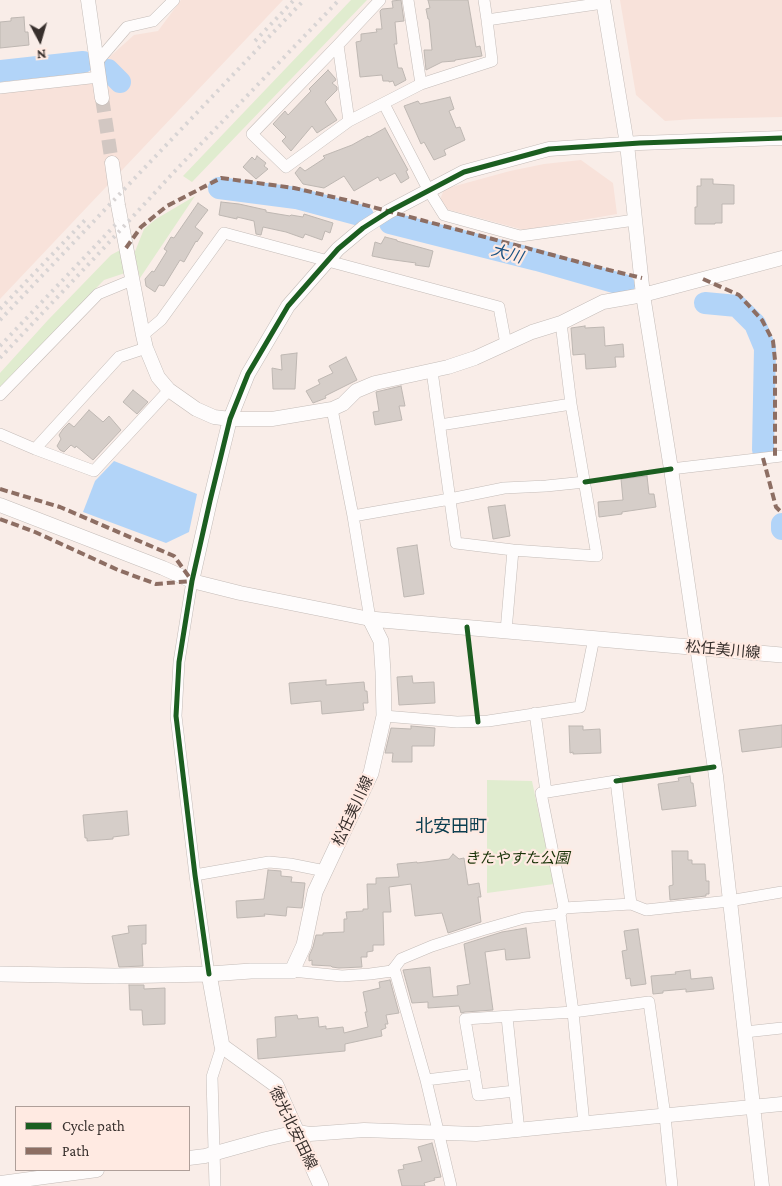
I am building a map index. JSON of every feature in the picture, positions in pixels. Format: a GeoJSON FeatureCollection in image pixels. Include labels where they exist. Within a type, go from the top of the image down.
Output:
{"type":"FeatureCollection","features":[{"type":"Feature","properties":{"kind":"main road","name":"松任美川線"},"geometry":{"type":"LineString","coordinates":[[370,619],[782,655]]}},
{"type":"Feature","properties":{"kind":"main road","name":"松任美川線"},"geometry":{"type":"LineString","coordinates":[[292,971],[304,945],[315,892],[371,773],[384,716],[384,672],[381,641],[370,619]]}},
{"type":"Feature","properties":{"kind":"main road"},"geometry":{"type":"LineString","coordinates":[[0,974],[115,976],[292,971]]}},
{"type":"Feature","properties":{"kind":"main road"},"geometry":{"type":"LineString","coordinates":[[209,974],[222,1046]]}},
{"type":"Feature","properties":{"kind":"main road","name":"徳光北安田線"},"geometry":{"type":"LineString","coordinates":[[222,1046],[276,1085],[321,1186]]}},
{"type":"Feature","properties":{"kind":"street"},"geometry":{"type":"LineString","coordinates":[[88,0],[102,98]]}},
{"type":"Feature","properties":{"kind":"street"},"geometry":{"type":"LineString","coordinates":[[97,62],[128,27],[153,21],[174,0]]}},
{"type":"Feature","properties":{"kind":"street"},"geometry":{"type":"LineString","coordinates":[[380,0],[252,134],[286,166],[349,121],[421,84],[492,61],[484,0]]}},
{"type":"Feature","properties":{"kind":"street"},"geometry":{"type":"LineString","coordinates":[[408,0],[421,84]]}},
{"type":"Feature","properties":{"kind":"street"},"geometry":{"type":"LineString","coordinates":[[487,20],[603,2],[627,144],[644,295],[716,776],[762,1186]]}},
{"type":"Feature","properties":{"kind":"street"},"geometry":{"type":"LineString","coordinates":[[338,45],[349,121]]}},
{"type":"Feature","properties":{"kind":"street"},"geometry":{"type":"LineString","coordinates":[[0,88],[99,77]]}},
{"type":"Feature","properties":{"kind":"street"},"geometry":{"type":"LineString","coordinates":[[384,104],[444,215],[520,236],[635,220]]}},
{"type":"Feature","properties":{"kind":"street"},"geometry":{"type":"LineString","coordinates":[[209,974],[176,716],[179,662],[192,581],[230,420],[248,374],[288,306],[338,248],[363,228],[388,212],[464,172],[549,149],[782,138]]}},
{"type":"Feature","properties":{"kind":"street"},"geometry":{"type":"LineString","coordinates":[[112,163],[144,342],[158,378],[169,390],[196,409],[214,417],[230,420],[272,419],[332,409],[343,404],[356,391],[375,383],[432,371],[475,358],[532,332],[561,323],[604,302],[644,295],[782,258]]}},
{"type":"Feature","properties":{"kind":"street"},"geometry":{"type":"LineString","coordinates":[[35,449],[119,357],[144,342],[224,233],[499,307],[506,344]]}},
{"type":"Feature","properties":{"kind":"street"},"geometry":{"type":"LineString","coordinates":[[0,395],[98,294],[132,280]]}},
{"type":"Feature","properties":{"kind":"street"},"geometry":{"type":"LineString","coordinates":[[432,371],[456,543],[514,550],[597,556],[571,404],[561,323]]}},
{"type":"Feature","properties":{"kind":"street"},"geometry":{"type":"LineString","coordinates":[[0,434],[94,471],[169,390]]}},
{"type":"Feature","properties":{"kind":"street"},"geometry":{"type":"LineString","coordinates":[[440,424],[571,404]]}},
{"type":"Feature","properties":{"kind":"street"},"geometry":{"type":"LineString","coordinates":[[0,505],[192,581],[240,593],[370,619],[353,516],[332,409]]}},
{"type":"Feature","properties":{"kind":"street"},"geometry":{"type":"LineString","coordinates":[[671,469],[782,456]]}},
{"type":"Feature","properties":{"kind":"street"},"geometry":{"type":"LineString","coordinates":[[353,516],[504,488],[585,482]]}},
{"type":"Feature","properties":{"kind":"street"},"geometry":{"type":"LineString","coordinates":[[506,630],[514,550]]}},
{"type":"Feature","properties":{"kind":"street"},"geometry":{"type":"LineString","coordinates":[[384,716],[457,722],[488,721],[580,707],[594,638]]}},
{"type":"Feature","properties":{"kind":"street"},"geometry":{"type":"LineString","coordinates":[[535,714],[546,792]]}},
{"type":"Feature","properties":{"kind":"street"},"geometry":{"type":"LineString","coordinates":[[584,1124],[562,911],[541,793],[616,781],[631,904]]}},
{"type":"Feature","properties":{"kind":"street"},"geometry":{"type":"LineString","coordinates":[[195,875],[269,862],[325,871]]}},
{"type":"Feature","properties":{"kind":"street"},"geometry":{"type":"LineString","coordinates":[[292,971],[342,976],[392,971],[401,958],[432,946],[524,918],[562,911],[631,904],[646,910],[730,901],[782,892]]}},
{"type":"Feature","properties":{"kind":"street"},"geometry":{"type":"LineString","coordinates":[[394,968],[426,1080],[450,1186]]}},
{"type":"Feature","properties":{"kind":"street"},"geometry":{"type":"LineString","coordinates":[[515,1091],[478,1095],[465,1018],[573,1012],[649,1002],[665,1116],[672,1186]]}},
{"type":"Feature","properties":{"kind":"street"},"geometry":{"type":"LineString","coordinates":[[507,1017],[519,1131]]}},
{"type":"Feature","properties":{"kind":"street"},"geometry":{"type":"LineString","coordinates":[[745,1032],[782,1028]]}},
{"type":"Feature","properties":{"kind":"street"},"geometry":{"type":"LineString","coordinates":[[215,1186],[212,1077],[222,1046]]}},
{"type":"Feature","properties":{"kind":"street"},"geometry":{"type":"LineString","coordinates":[[426,1080],[474,1074]]}},
{"type":"Feature","properties":{"kind":"street"},"geometry":{"type":"LineString","coordinates":[[190,1158],[214,1154],[297,1132],[310,1134],[364,1130],[476,1134],[782,1104]]}},
{"type":"Feature","properties":{"kind":"street"},"geometry":{"type":"LineString","coordinates":[[0,1183],[90,1171]]}},
{"type":"Feature","properties":{"kind":"shaded area"},"geometry":{"type":"Polygon","coordinates":[[[181,0],[283,0],[0,299],[0,91],[105,81],[104,62],[134,35],[158,31],[181,0]]]}},
{"type":"Feature","properties":{"kind":"shaded area"},"geometry":{"type":"Polygon","coordinates":[[[620,0],[782,0],[782,117],[665,121],[636,95],[620,0]]]}},
{"type":"Feature","properties":{"kind":"shaded area"},"geometry":{"type":"Polygon","coordinates":[[[581,160],[613,183],[617,214],[524,230],[446,209],[440,200],[444,189],[510,171],[544,164],[581,160]]]}},
{"type":"Feature","properties":{"kind":"green space"},"geometry":{"type":"Polygon","coordinates":[[[351,0],[367,0],[192,182],[183,176],[351,0]]]}},
{"type":"Feature","properties":{"kind":"green space"},"geometry":{"type":"Polygon","coordinates":[[[195,196],[140,278],[134,254],[144,229],[156,219],[195,196]]]}},
{"type":"Feature","properties":{"kind":"green space"},"geometry":{"type":"Polygon","coordinates":[[[122,249],[125,273],[104,280],[0,387],[0,373],[111,255],[122,249]]]}},
{"type":"Feature","properties":{"kind":"green space","name":"きたやすた公園"},"geometry":{"type":"Polygon","coordinates":[[[487,780],[532,781],[554,884],[487,893],[487,780]]]}},
{"type":"Feature","properties":{"kind":"water"},"geometry":{"type":"Polygon","coordinates":[[[114,461],[197,494],[189,532],[166,543],[83,512],[95,481],[114,461]]]}},
{"type":"Feature","properties":{"kind":"building"},"geometry":{"type":"Polygon","coordinates":[[[401,0],[404,21],[395,22],[397,44],[394,44],[398,68],[402,68],[406,80],[395,86],[393,81],[383,81],[382,75],[360,77],[356,42],[361,41],[361,34],[377,32],[376,29],[382,29],[380,11],[393,8],[392,1],[401,0]]]}},
{"type":"Feature","properties":{"kind":"building"},"geometry":{"type":"Polygon","coordinates":[[[428,0],[468,0],[476,47],[480,46],[482,56],[442,62],[426,70],[424,50],[432,50],[429,19],[426,9],[430,8],[428,0]]]}},
{"type":"Feature","properties":{"kind":"building"},"geometry":{"type":"Polygon","coordinates":[[[24,17],[25,32],[28,32],[29,45],[0,48],[0,22],[11,21],[11,18],[24,17]]]}},
{"type":"Feature","properties":{"kind":"building"},"geometry":{"type":"Polygon","coordinates":[[[328,70],[336,80],[332,83],[337,87],[337,90],[325,102],[337,120],[317,133],[312,126],[291,151],[282,141],[286,137],[273,124],[285,111],[288,115],[311,91],[309,89],[328,70]]]}},
{"type":"Feature","properties":{"kind":"building"},"geometry":{"type":"Polygon","coordinates":[[[450,97],[454,109],[449,111],[456,128],[460,127],[465,140],[444,150],[446,155],[434,160],[424,142],[421,144],[404,106],[418,101],[420,104],[450,97]]]}},
{"type":"Feature","properties":{"kind":"building"},"geometry":{"type":"Polygon","coordinates":[[[385,128],[408,170],[406,171],[409,178],[401,183],[395,173],[380,181],[378,177],[354,191],[344,176],[324,188],[303,184],[295,173],[300,167],[305,171],[325,158],[323,156],[352,145],[385,128]]]}},
{"type":"Feature","properties":{"kind":"building"},"geometry":{"type":"Polygon","coordinates":[[[257,156],[266,163],[264,166],[268,169],[256,179],[243,167],[252,157],[255,160],[257,156]]]}},
{"type":"Feature","properties":{"kind":"building"},"geometry":{"type":"Polygon","coordinates":[[[701,179],[713,179],[713,184],[734,185],[734,204],[722,204],[722,223],[695,224],[697,186],[701,186],[701,179]]]}},
{"type":"Feature","properties":{"kind":"building"},"geometry":{"type":"Polygon","coordinates":[[[221,202],[239,204],[266,210],[266,212],[290,216],[303,217],[304,214],[333,223],[330,233],[325,231],[322,240],[305,234],[303,238],[263,227],[261,235],[256,234],[254,221],[219,215],[221,202]]]}},
{"type":"Feature","properties":{"kind":"building"},"geometry":{"type":"Polygon","coordinates":[[[198,203],[208,210],[195,227],[203,233],[184,262],[180,260],[164,286],[159,285],[155,292],[146,286],[145,279],[152,271],[154,272],[167,251],[164,249],[171,237],[174,238],[198,203]]]}},
{"type":"Feature","properties":{"kind":"building"},"geometry":{"type":"Polygon","coordinates":[[[385,237],[433,251],[429,267],[372,256],[375,242],[381,244],[385,237]]]}},
{"type":"Feature","properties":{"kind":"building"},"geometry":{"type":"Polygon","coordinates":[[[585,326],[585,328],[604,327],[605,346],[623,344],[624,357],[615,357],[616,367],[586,369],[585,354],[573,355],[571,328],[585,326]]]}},
{"type":"Feature","properties":{"kind":"building"},"geometry":{"type":"Polygon","coordinates":[[[297,353],[295,389],[273,389],[272,368],[282,370],[281,355],[297,353]]]}},
{"type":"Feature","properties":{"kind":"building"},"geometry":{"type":"Polygon","coordinates":[[[346,357],[357,380],[325,396],[326,398],[313,403],[306,391],[320,384],[318,380],[333,373],[329,366],[346,357]]]}},
{"type":"Feature","properties":{"kind":"building"},"geometry":{"type":"Polygon","coordinates":[[[401,386],[405,406],[399,406],[402,420],[375,425],[373,412],[379,411],[376,392],[401,386]]]}},
{"type":"Feature","properties":{"kind":"building"},"geometry":{"type":"Polygon","coordinates":[[[133,390],[148,402],[137,414],[123,402],[133,390]]]}},
{"type":"Feature","properties":{"kind":"building"},"geometry":{"type":"Polygon","coordinates":[[[89,410],[103,422],[109,416],[121,430],[93,460],[76,446],[75,448],[71,445],[64,452],[57,446],[61,439],[59,435],[63,429],[69,423],[74,427],[89,410]]]}},
{"type":"Feature","properties":{"kind":"building"},"geometry":{"type":"Polygon","coordinates":[[[647,476],[649,494],[654,494],[656,507],[599,517],[598,502],[623,500],[621,479],[647,476]]]}},
{"type":"Feature","properties":{"kind":"building"},"geometry":{"type":"Polygon","coordinates":[[[505,505],[510,536],[493,539],[488,507],[505,505]]]}},
{"type":"Feature","properties":{"kind":"building"},"geometry":{"type":"Polygon","coordinates":[[[417,545],[424,594],[404,597],[397,548],[417,545]]]}},
{"type":"Feature","properties":{"kind":"building"},"geometry":{"type":"Polygon","coordinates":[[[412,676],[413,683],[434,682],[435,703],[399,705],[397,677],[412,676]]]}},
{"type":"Feature","properties":{"kind":"building"},"geometry":{"type":"Polygon","coordinates":[[[326,680],[326,685],[364,682],[368,703],[363,703],[364,710],[322,714],[321,701],[291,704],[289,683],[326,680]]]}},
{"type":"Feature","properties":{"kind":"building"},"geometry":{"type":"Polygon","coordinates":[[[782,725],[782,747],[742,752],[739,730],[782,725]]]}},
{"type":"Feature","properties":{"kind":"building"},"geometry":{"type":"Polygon","coordinates":[[[411,726],[435,728],[434,746],[412,746],[412,762],[392,762],[393,753],[385,753],[391,728],[411,729],[411,726]]]}},
{"type":"Feature","properties":{"kind":"building"},"geometry":{"type":"Polygon","coordinates":[[[569,726],[583,726],[583,730],[600,729],[601,753],[570,753],[569,726]]]}},
{"type":"Feature","properties":{"kind":"building"},"geometry":{"type":"Polygon","coordinates":[[[690,776],[691,783],[693,783],[696,806],[662,810],[658,784],[679,781],[678,778],[690,776]]]}},
{"type":"Feature","properties":{"kind":"building"},"geometry":{"type":"Polygon","coordinates":[[[127,811],[129,835],[113,837],[113,839],[87,841],[87,838],[85,838],[83,815],[127,811]]]}},
{"type":"Feature","properties":{"kind":"building"},"geometry":{"type":"Polygon","coordinates":[[[672,851],[688,851],[688,860],[692,860],[692,864],[705,864],[706,881],[709,881],[709,894],[706,894],[706,896],[670,900],[669,886],[673,885],[672,851]]]}},
{"type":"Feature","properties":{"kind":"building"},"geometry":{"type":"Polygon","coordinates":[[[453,854],[459,859],[464,858],[468,885],[479,883],[481,897],[478,897],[481,922],[448,933],[442,913],[415,916],[411,884],[389,887],[391,912],[383,912],[384,945],[373,945],[373,951],[367,952],[367,957],[361,957],[362,967],[339,968],[312,965],[312,960],[309,961],[309,956],[316,935],[344,932],[344,919],[347,919],[346,912],[368,909],[367,884],[376,884],[376,878],[399,877],[397,864],[449,859],[453,854]]]}},
{"type":"Feature","properties":{"kind":"building"},"geometry":{"type":"Polygon","coordinates":[[[268,870],[281,871],[281,876],[292,877],[291,882],[305,883],[302,908],[287,907],[286,916],[264,914],[265,916],[237,918],[236,901],[264,899],[268,870]]]}},
{"type":"Feature","properties":{"kind":"building"},"geometry":{"type":"Polygon","coordinates":[[[146,925],[146,944],[142,944],[143,966],[119,967],[112,936],[129,933],[128,926],[146,925]]]}},
{"type":"Feature","properties":{"kind":"building"},"geometry":{"type":"Polygon","coordinates":[[[526,928],[530,958],[506,960],[505,949],[485,952],[493,1010],[461,1013],[459,1006],[428,1008],[428,1002],[412,1003],[403,970],[430,967],[433,997],[458,995],[457,986],[470,984],[464,944],[502,932],[526,928]]]}},
{"type":"Feature","properties":{"kind":"building"},"geometry":{"type":"Polygon","coordinates":[[[638,929],[646,984],[631,986],[630,978],[626,979],[622,951],[627,950],[624,931],[638,929]]]}},
{"type":"Feature","properties":{"kind":"building"},"geometry":{"type":"Polygon","coordinates":[[[690,970],[691,979],[712,977],[714,989],[686,992],[686,989],[653,994],[651,976],[676,974],[675,972],[690,970]]]}},
{"type":"Feature","properties":{"kind":"building"},"geometry":{"type":"Polygon","coordinates":[[[390,980],[399,1013],[386,1015],[388,1024],[385,1024],[386,1028],[381,1030],[382,1036],[345,1044],[345,1051],[258,1059],[257,1039],[276,1037],[275,1017],[297,1015],[298,1019],[318,1017],[319,1027],[326,1026],[326,1029],[343,1027],[344,1033],[368,1027],[363,992],[380,988],[379,982],[390,980]]]}},
{"type":"Feature","properties":{"kind":"building"},"geometry":{"type":"Polygon","coordinates":[[[129,985],[144,985],[144,989],[165,988],[165,1024],[143,1025],[142,1010],[130,1010],[129,985]]]}},
{"type":"Feature","properties":{"kind":"building"},"geometry":{"type":"Polygon","coordinates":[[[432,1143],[441,1177],[424,1183],[425,1186],[402,1186],[398,1170],[404,1169],[403,1165],[422,1161],[418,1147],[432,1143]]]}},
{"type":"Feature","properties":{"kind":"waterway","name":"大川"},"geometry":{"type":"LineString","coordinates":[[0,71],[83,62]]}},
{"type":"Feature","properties":{"kind":"waterway","name":"大川"},"geometry":{"type":"LineString","coordinates":[[108,70],[120,82]]}},
{"type":"Feature","properties":{"kind":"waterway","name":"大川"},"geometry":{"type":"LineString","coordinates":[[219,188],[296,198],[363,216]]}},
{"type":"Feature","properties":{"kind":"waterway","name":"大川"},"geometry":{"type":"LineString","coordinates":[[390,223],[537,260],[624,285]]}},
{"type":"Feature","properties":{"kind":"waterway","name":"大川"},"geometry":{"type":"LineString","coordinates":[[705,303],[737,306],[755,324],[765,348],[763,450]]}},
{"type":"Feature","properties":{"kind":"waterway","name":"大川"},"geometry":{"type":"LineString","coordinates":[[782,524],[782,529]]}},
{"type":"Feature","properties":{"kind":"tunnel"},"geometry":{"type":"LineString","coordinates":[[102,98],[112,163]]}},
{"type":"Feature","properties":{"kind":"railway"},"geometry":{"type":"LineString","coordinates":[[255,41],[294,0]]}},
{"type":"Feature","properties":{"kind":"railway"},"geometry":{"type":"LineString","coordinates":[[0,320],[304,0]]}},
{"type":"Feature","properties":{"kind":"railway"},"geometry":{"type":"LineString","coordinates":[[0,358],[174,172],[339,0]]}},
{"type":"Feature","properties":{"kind":"railway"},"geometry":{"type":"LineString","coordinates":[[0,309],[88,217]]}},
{"type":"Feature","properties":{"kind":"railway"},"geometry":{"type":"LineString","coordinates":[[0,346],[119,221]]}},
{"type":"Feature","properties":{"kind":"marked path"},"geometry":{"type":"LineString","coordinates":[[126,248],[141,227],[167,206],[221,178],[294,188],[346,200],[642,278]]}},
{"type":"Feature","properties":{"kind":"marked path"},"geometry":{"type":"LineString","coordinates":[[703,279],[739,295],[762,320],[773,341],[775,360],[775,456]]}},
{"type":"Feature","properties":{"kind":"marked path"},"geometry":{"type":"LineString","coordinates":[[763,458],[776,507],[782,513]]}},
{"type":"Feature","properties":{"kind":"marked path"},"geometry":{"type":"LineString","coordinates":[[0,489],[60,507],[174,556],[192,581]]}},
{"type":"Feature","properties":{"kind":"marked path"},"geometry":{"type":"LineString","coordinates":[[0,519],[35,532],[118,570],[156,584],[192,581]]}},
{"type":"Feature","properties":{"kind":"cycle path"},"geometry":{"type":"LineString","coordinates":[[209,974],[176,716],[179,662],[192,581],[230,419],[248,374],[288,306],[338,249],[363,228],[388,212],[464,172],[549,149],[640,143],[782,138]]}},
{"type":"Feature","properties":{"kind":"cycle path"},"geometry":{"type":"LineString","coordinates":[[585,482],[671,469]]}},
{"type":"Feature","properties":{"kind":"cycle path"},"geometry":{"type":"LineString","coordinates":[[467,627],[478,722]]}},
{"type":"Feature","properties":{"kind":"cycle path"},"geometry":{"type":"LineString","coordinates":[[616,781],[714,767]]}},
{"type":"Feature","properties":{"kind":"district","name":"北安田町"},"geometry":{"type":"Point","coordinates":[451,826]}}]}
